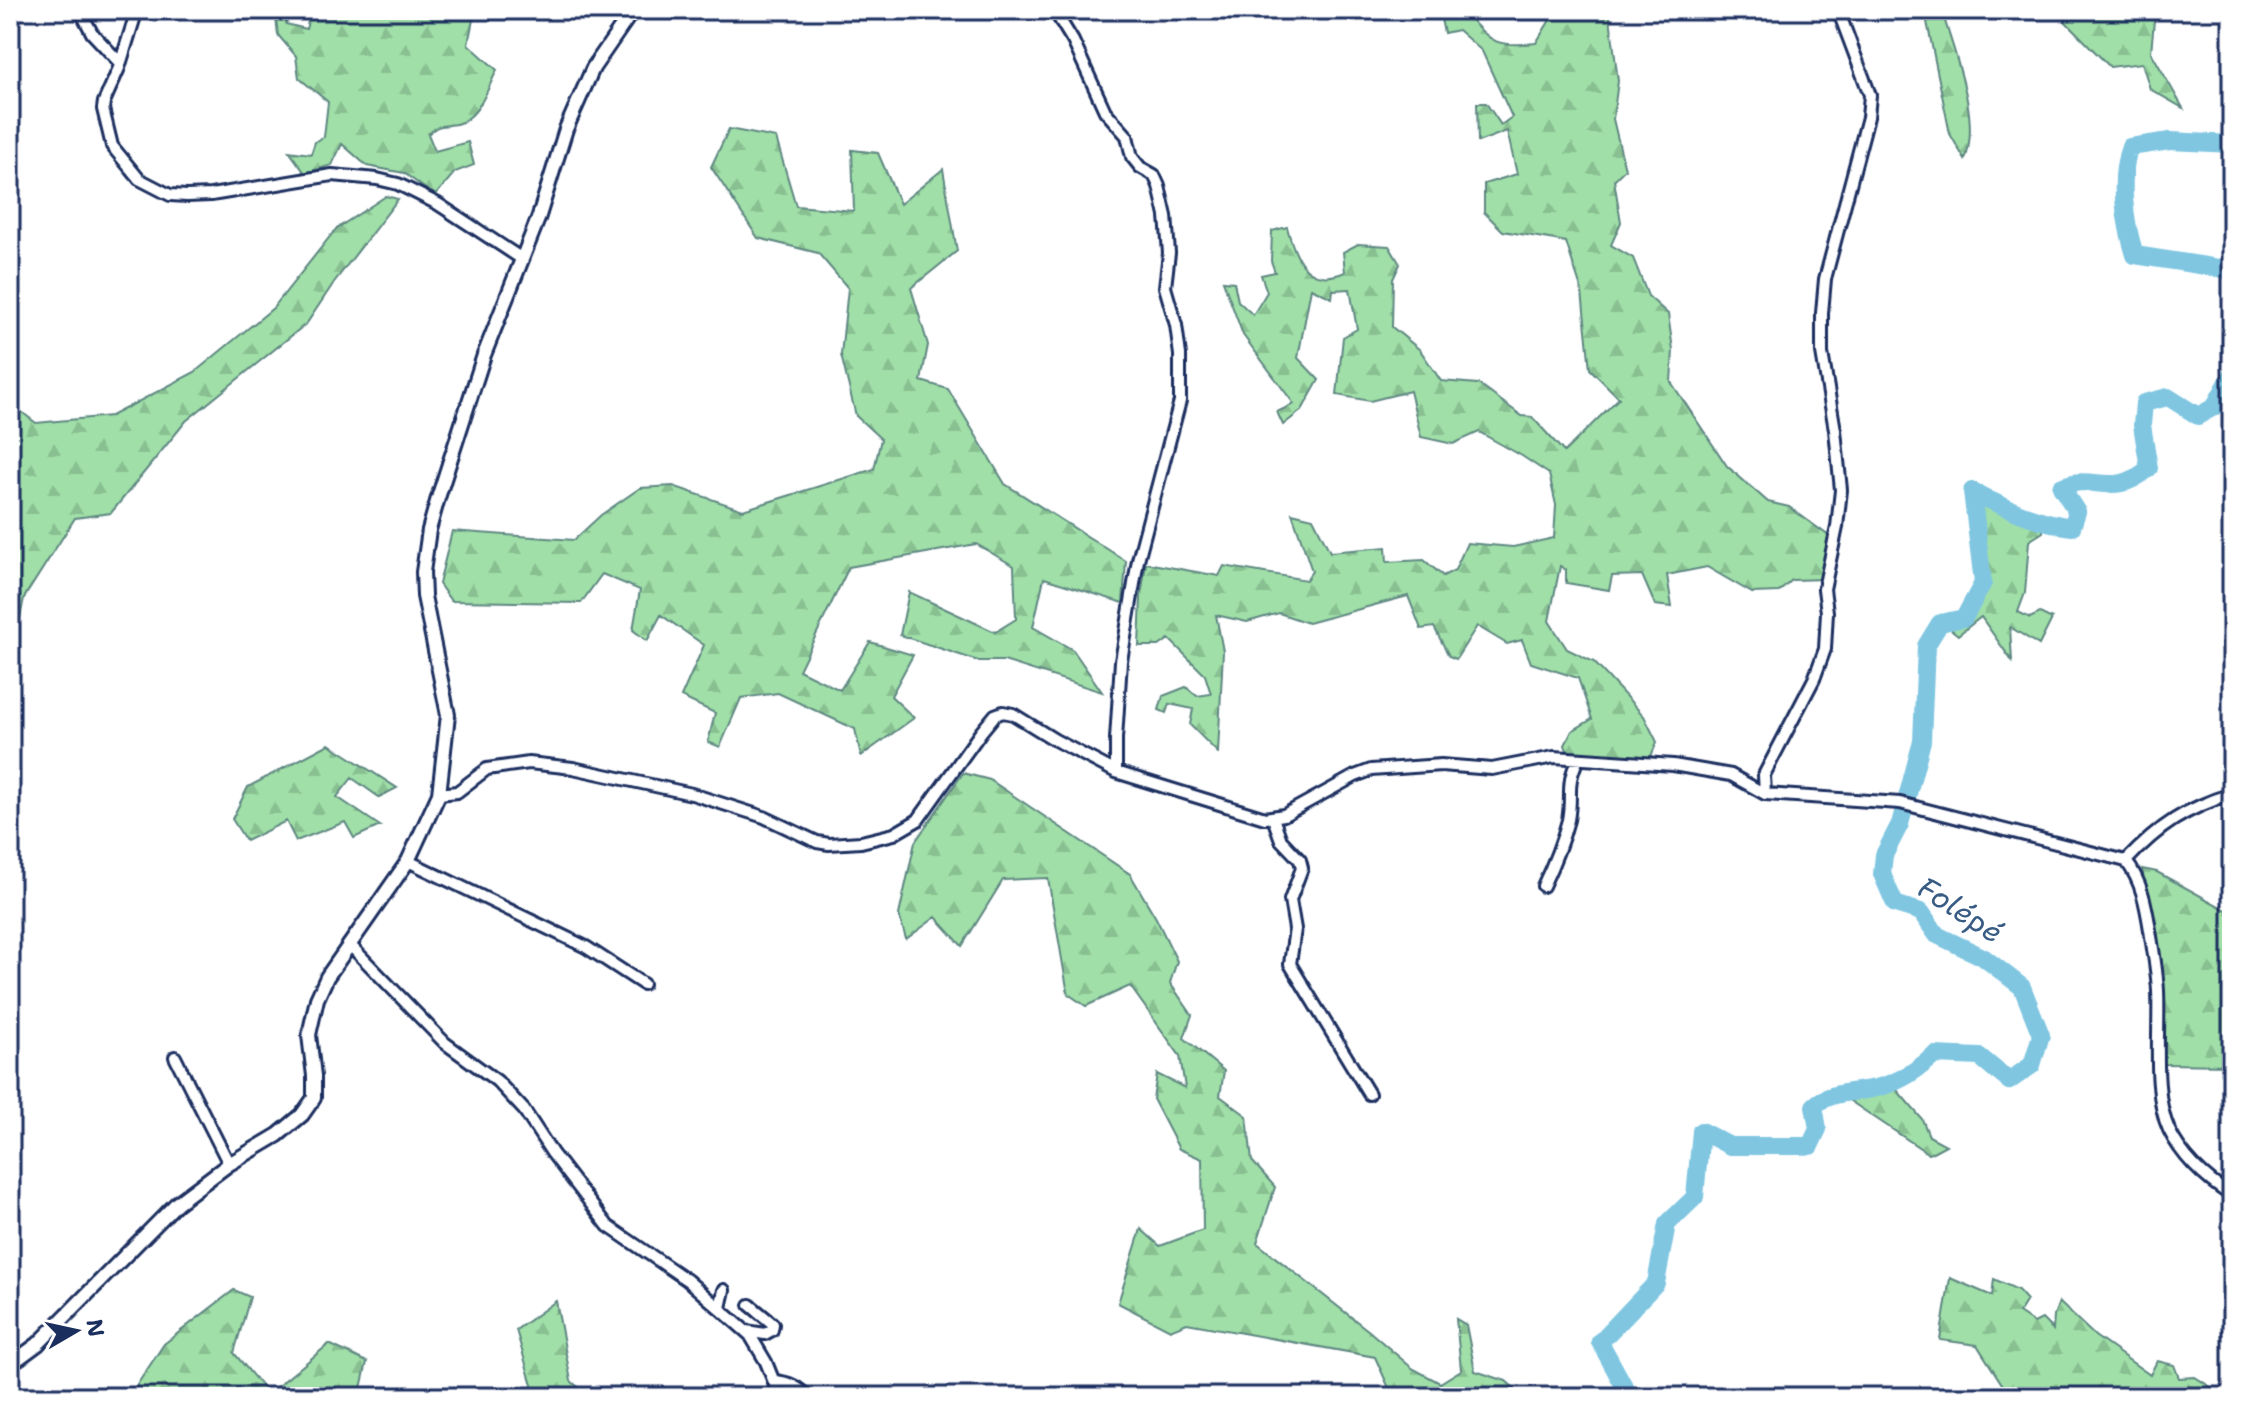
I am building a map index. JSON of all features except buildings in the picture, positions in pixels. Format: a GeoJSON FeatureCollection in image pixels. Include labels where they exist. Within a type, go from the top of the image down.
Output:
{"type":"FeatureCollection","features":[{"type":"Feature","properties":{"kind":"street"},"geometry":{"type":"LineString","coordinates":[[80,10],[92,33],[120,63]]}},
{"type":"Feature","properties":{"kind":"street"},"geometry":{"type":"LineString","coordinates":[[137,10],[104,102],[107,133],[119,157],[139,179],[170,195],[187,196],[332,175],[377,179],[398,184],[438,204],[522,259]]}},
{"type":"Feature","properties":{"kind":"street"},"geometry":{"type":"LineString","coordinates":[[10,1360],[19,1358],[38,1344],[177,1203],[229,1164],[278,1135],[302,1115],[314,1098],[309,1035],[311,1017],[327,977],[408,861],[439,794],[448,715],[424,596],[424,555],[438,498],[484,355],[549,186],[583,85],[633,10]]}},
{"type":"Feature","properties":{"kind":"street"},"geometry":{"type":"LineString","coordinates":[[1054,10],[1073,41],[1105,111],[1127,136],[1132,157],[1140,167],[1154,175],[1159,186],[1166,216],[1169,253],[1165,287],[1176,325],[1180,355],[1180,401],[1138,560],[1121,661],[1116,772]]}},
{"type":"Feature","properties":{"kind":"street"},"geometry":{"type":"LineString","coordinates":[[1765,794],[1764,775],[1807,693],[1825,649],[1827,612],[1824,589],[1841,490],[1822,353],[1822,313],[1825,279],[1860,154],[1870,95],[1838,10]]}},
{"type":"Feature","properties":{"kind":"street"},"geometry":{"type":"LineString","coordinates":[[439,794],[457,792],[487,769],[529,763],[573,768],[692,794],[764,817],[817,842],[861,842],[894,834],[918,820],[981,732],[995,715],[1003,712],[1013,714],[1116,772],[1248,814],[1273,818],[1371,770],[1441,765],[1481,770],[1554,757],[1659,764],[1731,775],[1765,794],[1906,805],[2126,861],[2143,893],[2154,956],[2158,988],[2160,1083],[2165,1117],[2170,1132],[2195,1166],[2232,1196]]}},
{"type":"Feature","properties":{"kind":"street"},"geometry":{"type":"LineString","coordinates":[[1543,886],[1555,863],[1569,817],[1569,778],[1578,759]]}},
{"type":"Feature","properties":{"kind":"street"},"geometry":{"type":"LineString","coordinates":[[2126,861],[2149,836],[2170,821],[2194,807],[2232,794]]}},
{"type":"Feature","properties":{"kind":"street"},"geometry":{"type":"LineString","coordinates":[[1273,818],[1281,840],[1300,860],[1302,868],[1290,900],[1295,929],[1290,964],[1369,1094]]}},
{"type":"Feature","properties":{"kind":"street"},"geometry":{"type":"LineString","coordinates":[[408,861],[586,947],[643,984]]}},
{"type":"Feature","properties":{"kind":"street"},"geometry":{"type":"LineString","coordinates":[[349,944],[445,1043],[497,1081],[524,1110],[608,1226],[687,1280],[746,1331],[759,1349],[780,1397]]}},
{"type":"Feature","properties":{"kind":"street"},"geometry":{"type":"LineString","coordinates":[[175,1057],[229,1164]]}},
{"type":"Feature","properties":{"kind":"street"},"geometry":{"type":"LineString","coordinates":[[720,1308],[724,1290]]}},
{"type":"Feature","properties":{"kind":"street"},"geometry":{"type":"LineString","coordinates":[[746,1331],[765,1334],[772,1330],[773,1324],[750,1305]]}},
{"type":"Feature","properties":{"kind":"street"},"geometry":{"type":"LineString","coordinates":[[775,1381],[803,1391],[807,1397]]}},
{"type":"Feature","properties":{"kind":"green space"},"geometry":{"type":"Polygon","coordinates":[[[275,10],[288,10],[286,24],[306,29],[311,10],[475,10],[468,44],[497,70],[483,99],[469,118],[457,124],[438,127],[428,134],[435,151],[468,142],[474,165],[455,172],[435,196],[404,173],[367,166],[342,144],[332,165],[305,173],[289,151],[311,154],[315,142],[324,137],[328,102],[299,78],[296,56],[278,35],[275,10]]]}},
{"type":"Feature","properties":{"kind":"green space"},"geometry":{"type":"Polygon","coordinates":[[[1444,10],[1462,10],[1493,40],[1510,44],[1536,43],[1556,10],[1606,10],[1610,17],[1618,81],[1613,119],[1625,169],[1614,180],[1621,222],[1611,245],[1633,258],[1648,296],[1668,314],[1673,350],[1671,382],[1727,466],[1768,502],[1789,507],[1833,539],[1824,579],[1792,580],[1779,592],[1752,593],[1707,567],[1667,575],[1672,607],[1655,605],[1642,575],[1612,576],[1609,590],[1566,583],[1566,570],[1560,566],[1549,621],[1567,649],[1594,662],[1644,716],[1657,742],[1649,761],[1620,758],[1573,765],[1565,745],[1572,731],[1592,719],[1578,678],[1531,663],[1522,640],[1507,644],[1477,626],[1456,659],[1449,656],[1434,627],[1421,629],[1408,596],[1308,623],[1279,613],[1247,622],[1216,615],[1223,651],[1218,753],[1190,725],[1193,709],[1169,704],[1166,713],[1159,710],[1163,696],[1186,687],[1197,696],[1211,694],[1205,675],[1169,639],[1159,646],[1139,646],[1146,563],[1219,576],[1224,566],[1306,580],[1312,571],[1292,513],[1313,518],[1330,552],[1386,547],[1387,562],[1424,560],[1443,576],[1455,570],[1467,543],[1513,547],[1554,538],[1556,505],[1549,474],[1522,456],[1479,432],[1453,444],[1421,437],[1410,391],[1370,401],[1337,395],[1343,337],[1357,329],[1350,289],[1333,290],[1332,298],[1311,288],[1298,358],[1319,380],[1302,410],[1283,425],[1277,412],[1294,404],[1243,335],[1223,281],[1234,282],[1238,301],[1253,315],[1267,292],[1261,275],[1275,272],[1271,261],[1272,231],[1287,227],[1299,259],[1312,273],[1321,276],[1345,272],[1343,252],[1358,244],[1389,246],[1400,264],[1393,279],[1392,327],[1420,350],[1441,381],[1478,384],[1522,416],[1532,417],[1564,452],[1619,398],[1590,369],[1582,292],[1566,242],[1503,231],[1484,212],[1484,184],[1517,174],[1507,131],[1478,142],[1477,103],[1486,103],[1501,125],[1512,117],[1482,51],[1458,30],[1444,33],[1441,19],[1444,10]]]}},
{"type":"Feature","properties":{"kind":"green space"},"geometry":{"type":"Polygon","coordinates":[[[1931,10],[1951,10],[1945,21],[1961,72],[1970,127],[1965,160],[1950,134],[1926,17],[1931,10]]]}},
{"type":"Feature","properties":{"kind":"green space"},"geometry":{"type":"Polygon","coordinates":[[[2072,10],[2155,10],[2151,52],[2183,108],[2150,89],[2142,63],[2110,67],[2065,21],[2072,10]]]}},
{"type":"Feature","properties":{"kind":"green space"},"geometry":{"type":"Polygon","coordinates":[[[729,129],[776,138],[796,206],[854,211],[852,150],[878,153],[900,204],[943,169],[957,251],[911,288],[928,345],[921,381],[948,389],[1005,484],[1126,561],[1123,603],[1044,578],[1033,627],[1073,650],[1102,692],[1004,661],[978,661],[900,635],[909,592],[995,632],[1016,619],[1014,566],[976,544],[849,567],[799,670],[840,690],[870,642],[913,655],[891,696],[914,718],[861,756],[855,729],[778,693],[741,698],[720,747],[708,742],[715,713],[681,697],[704,645],[661,615],[647,641],[633,630],[640,590],[602,574],[581,603],[451,601],[439,584],[452,531],[574,540],[601,515],[640,488],[673,486],[743,510],[874,469],[881,439],[856,416],[841,355],[848,288],[818,253],[758,238],[711,167],[729,129]]]}},
{"type":"Feature","properties":{"kind":"green space"},"geometry":{"type":"Polygon","coordinates":[[[386,196],[398,199],[307,323],[186,421],[111,513],[75,518],[24,598],[10,669],[10,403],[36,423],[111,416],[195,372],[273,308],[336,229],[386,196]]]}},
{"type":"Feature","properties":{"kind":"green space"},"geometry":{"type":"Polygon","coordinates":[[[1976,500],[1988,500],[2012,513],[2042,519],[2043,532],[2029,541],[2025,593],[2018,612],[2030,618],[2040,613],[2052,619],[2039,645],[2010,627],[2012,661],[1981,617],[1958,635],[1947,626],[1974,609],[1989,586],[1982,526],[1971,507],[1976,500]]]}},
{"type":"Feature","properties":{"kind":"green space"},"geometry":{"type":"Polygon","coordinates":[[[329,744],[397,788],[379,797],[352,778],[337,797],[380,826],[354,838],[345,822],[296,841],[286,821],[246,841],[232,819],[248,787],[329,744]]]}},
{"type":"Feature","properties":{"kind":"green space"},"geometry":{"type":"Polygon","coordinates":[[[963,773],[990,780],[1130,874],[1177,961],[1170,983],[1192,1015],[1184,1038],[1224,1071],[1220,1096],[1247,1116],[1252,1161],[1275,1187],[1257,1243],[1412,1368],[1440,1383],[1461,1370],[1456,1319],[1466,1325],[1475,1371],[1506,1381],[1524,1397],[1393,1397],[1375,1357],[1187,1323],[1170,1330],[1118,1303],[1141,1229],[1160,1246],[1203,1230],[1202,1159],[1179,1149],[1153,1099],[1157,1074],[1185,1088],[1180,1056],[1130,986],[1086,1006],[1068,994],[1048,878],[1003,880],[962,946],[936,917],[906,939],[899,915],[915,842],[963,773]]]}},
{"type":"Feature","properties":{"kind":"green space"},"geometry":{"type":"Polygon","coordinates":[[[2142,869],[2157,872],[2232,913],[2232,1065],[2164,1064],[2164,987],[2142,869]]]}},
{"type":"Feature","properties":{"kind":"green space"},"geometry":{"type":"Polygon","coordinates":[[[1896,1089],[1922,1119],[1929,1136],[1946,1145],[1929,1154],[1847,1099],[1896,1089]]]}},
{"type":"Feature","properties":{"kind":"green space"},"geometry":{"type":"Polygon","coordinates":[[[1950,1278],[1992,1296],[1994,1279],[2018,1290],[2027,1300],[2019,1313],[2034,1323],[2042,1319],[2053,1330],[2059,1302],[2095,1336],[2150,1375],[2157,1361],[2174,1365],[2179,1378],[2195,1377],[2217,1391],[2219,1397],[2055,1397],[2051,1392],[2044,1397],[2016,1397],[2002,1384],[1977,1345],[1940,1340],[1950,1278]]]}},
{"type":"Feature","properties":{"kind":"green space"},"geometry":{"type":"Polygon","coordinates":[[[234,1290],[250,1297],[234,1353],[268,1394],[329,1344],[367,1362],[359,1397],[129,1397],[164,1344],[234,1290]]]}},
{"type":"Feature","properties":{"kind":"green space"},"geometry":{"type":"Polygon","coordinates":[[[556,1301],[571,1381],[590,1397],[530,1397],[532,1385],[516,1330],[556,1301]]]}},
{"type":"Feature","properties":{"kind":"waterway","name":"Folépé"},"geometry":{"type":"LineString","coordinates":[[2232,144],[2170,141],[2130,147],[2124,173],[2126,215],[2135,255],[2225,269],[2232,274]]}},
{"type":"Feature","properties":{"kind":"waterway","name":"Folépé"},"geometry":{"type":"LineString","coordinates":[[1630,1397],[1600,1342],[1656,1283],[1667,1224],[1695,1197],[1701,1131],[1730,1146],[1810,1146],[1818,1129],[1814,1106],[1829,1097],[1888,1084],[1909,1074],[1935,1055],[1980,1057],[2009,1081],[2032,1065],[2041,1035],[2022,987],[1983,957],[1937,935],[1921,912],[1895,904],[1882,874],[1884,855],[1900,824],[1922,741],[1926,646],[1940,623],[1964,618],[1983,583],[1972,491],[2020,514],[2072,527],[2077,512],[2061,487],[2083,482],[2125,482],[2149,468],[2142,425],[2144,403],[2168,397],[2198,416],[2214,407],[2232,375]]}}]}
